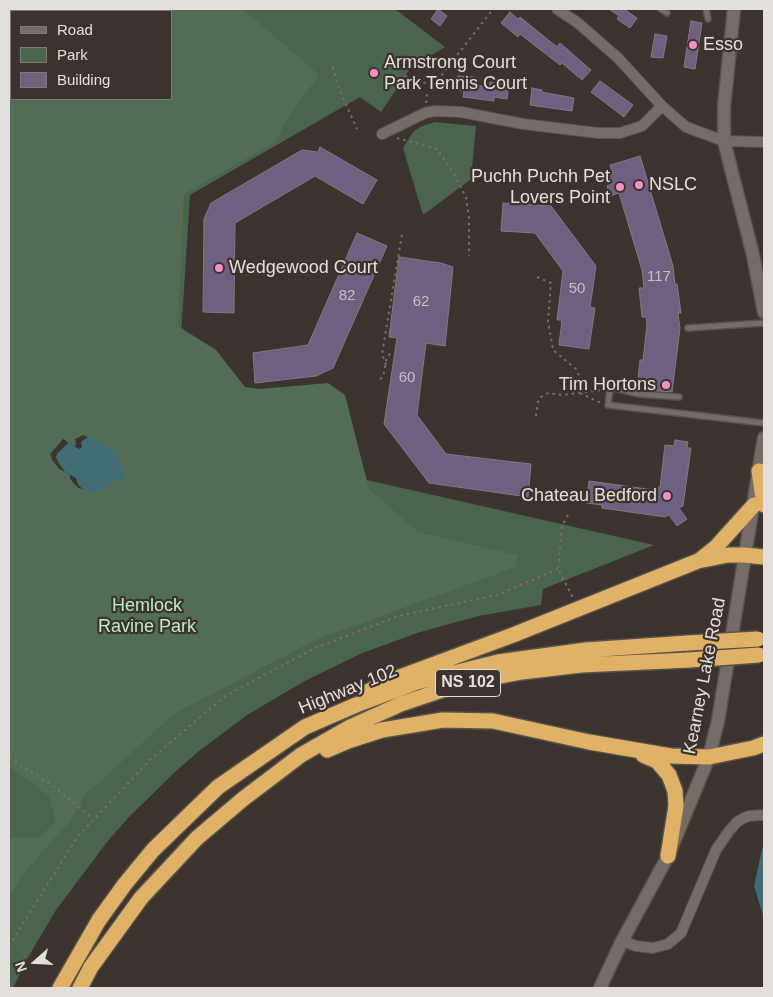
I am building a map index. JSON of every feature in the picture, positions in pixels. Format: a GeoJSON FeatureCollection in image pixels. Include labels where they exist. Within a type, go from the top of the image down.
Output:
{"type":"FeatureCollection","features":[{"type":"Feature","properties":{"kind":"highway"},"geometry":{"type":"LineString","coordinates":[[698,561],[716,547],[759,505],[758,471]]}},
{"type":"Feature","properties":{"kind":"highway"},"geometry":{"type":"LineString","coordinates":[[305,727],[347,702],[389,681],[513,635],[698,561],[728,555],[764,557]]}},
{"type":"Feature","properties":{"kind":"highway","name":"Highway 102"},"geometry":{"type":"LineString","coordinates":[[60,988],[99,920],[153,850],[218,787],[305,727],[417,682],[498,662],[586,650],[761,638]]}},
{"type":"Feature","properties":{"kind":"highway","name":"Highway 102"},"geometry":{"type":"LineString","coordinates":[[80,988],[96,960],[141,898],[197,838],[242,799],[301,755],[350,727],[401,704],[463,683],[522,672],[581,665],[761,655]]}},
{"type":"Feature","properties":{"kind":"highway"},"geometry":{"type":"LineString","coordinates":[[270,779],[348,740],[382,730],[443,720],[493,721],[671,756],[709,757],[764,744]]}},
{"type":"Feature","properties":{"kind":"highway"},"geometry":{"type":"LineString","coordinates":[[630,749],[656,761],[669,775],[675,791],[676,806],[668,856]]}},
{"type":"Feature","properties":{"kind":"main road"},"geometry":{"type":"LineString","coordinates":[[734,9],[724,107],[724,141],[753,255],[764,312]]}},
{"type":"Feature","properties":{"kind":"main road"},"geometry":{"type":"LineString","coordinates":[[758,471],[764,438]]}},
{"type":"Feature","properties":{"kind":"main road","name":"Kearney Lake Road"},"geometry":{"type":"LineString","coordinates":[[600,988],[622,941],[668,856],[709,757],[718,721],[744,555],[759,505]]}},
{"type":"Feature","properties":{"kind":"street"},"geometry":{"type":"LineString","coordinates":[[557,9],[578,23],[618,58],[662,106],[686,127],[724,141],[764,142]]}},
{"type":"Feature","properties":{"kind":"street"},"geometry":{"type":"LineString","coordinates":[[382,134],[424,113],[435,111],[461,112],[598,133],[620,133],[642,126],[662,106]]}},
{"type":"Feature","properties":{"kind":"street"},"geometry":{"type":"LineString","coordinates":[[622,941],[636,946],[653,948],[668,944],[681,934],[716,850],[729,831],[737,822],[744,818],[764,815]]}},
{"type":"Feature","properties":{"kind":"lane"},"geometry":{"type":"LineString","coordinates":[[661,9],[667,13]]}},
{"type":"Feature","properties":{"kind":"lane"},"geometry":{"type":"LineString","coordinates":[[706,9],[708,19]]}},
{"type":"Feature","properties":{"kind":"lane"},"geometry":{"type":"LineString","coordinates":[[688,328],[764,323]]}},
{"type":"Feature","properties":{"kind":"lane"},"geometry":{"type":"LineString","coordinates":[[679,396],[638,394],[615,388],[610,390],[608,405],[764,423]]}},
{"type":"Feature","properties":{"kind":"path"},"geometry":{"type":"LineString","coordinates":[[424,113],[427,94],[493,9]]}},
{"type":"Feature","properties":{"kind":"path"},"geometry":{"type":"LineString","coordinates":[[333,67],[338,86],[357,128]]}},
{"type":"Feature","properties":{"kind":"path"},"geometry":{"type":"LineString","coordinates":[[405,76],[434,86]]}},
{"type":"Feature","properties":{"kind":"path"},"geometry":{"type":"LineString","coordinates":[[382,134],[437,149],[454,174],[466,198],[470,218],[470,256]]}},
{"type":"Feature","properties":{"kind":"path"},"geometry":{"type":"LineString","coordinates":[[386,365],[382,354],[402,234]]}},
{"type":"Feature","properties":{"kind":"path"},"geometry":{"type":"LineString","coordinates":[[537,277],[551,283],[548,321],[553,350],[576,369],[586,392]]}},
{"type":"Feature","properties":{"kind":"path"},"geometry":{"type":"LineString","coordinates":[[380,379],[383,377],[387,357],[391,353]]}},
{"type":"Feature","properties":{"kind":"path"},"geometry":{"type":"LineString","coordinates":[[536,416],[538,402],[541,397],[548,393],[562,395],[600,389],[610,390]]}},
{"type":"Feature","properties":{"kind":"path"},"geometry":{"type":"LineString","coordinates":[[580,393],[608,405]]}},
{"type":"Feature","properties":{"kind":"path"},"geometry":{"type":"LineString","coordinates":[[568,515],[562,526],[558,569],[578,609]]}},
{"type":"Feature","properties":{"kind":"path"},"geometry":{"type":"LineString","coordinates":[[9,946],[78,836],[151,758],[225,696],[313,649],[398,616],[497,595],[558,569]]}},
{"type":"Feature","properties":{"kind":"path"},"geometry":{"type":"LineString","coordinates":[[9,758],[53,786],[94,819]]}},
{"type":"Feature","properties":{"kind":"green space","name":"Hemlock Ravine Park"},"geometry":{"type":"Polygon","coordinates":[[[9,9],[395,9],[445,47],[408,69],[381,112],[360,97],[190,195],[173,462],[358,478],[654,545],[543,589],[541,605],[479,616],[449,624],[417,633],[360,654],[303,682],[247,715],[199,751],[175,772],[129,817],[107,842],[56,910],[27,959],[13,988],[9,988],[9,9]],[[83,435],[75,439],[76,446],[63,439],[50,454],[59,469],[70,475],[70,479],[78,488],[86,490],[98,442],[83,435]]]}},
{"type":"Feature","properties":{"kind":"green space","name":"Hemlock Ravine Park"},"geometry":{"type":"Polygon","coordinates":[[[9,9],[243,9],[319,75],[292,112],[274,143],[184,194],[178,326],[216,350],[245,387],[259,389],[328,383],[345,395],[369,489],[418,532],[518,555],[516,567],[315,640],[174,714],[86,794],[70,821],[21,876],[9,898],[9,837],[38,838],[56,822],[49,796],[9,767],[9,9]],[[83,435],[75,439],[76,445],[74,446],[64,438],[50,454],[59,469],[70,475],[70,479],[78,488],[86,490],[98,442],[83,435]]]}},
{"type":"Feature","properties":{"kind":"green space"},"geometry":{"type":"Polygon","coordinates":[[[435,122],[476,126],[471,179],[423,215],[403,148],[413,132],[420,127],[435,122]]]}},
{"type":"Feature","properties":{"kind":"water"},"geometry":{"type":"Polygon","coordinates":[[[88,437],[112,449],[117,455],[119,464],[125,473],[123,479],[116,479],[102,490],[92,492],[84,490],[78,485],[76,478],[65,472],[56,457],[70,441],[75,447],[80,449],[82,447],[81,442],[88,437]]]}},
{"type":"Feature","properties":{"kind":"water"},"geometry":{"type":"Polygon","coordinates":[[[764,841],[764,918],[754,886],[764,841]]]}},
{"type":"Feature","properties":{"kind":"building"},"geometry":{"type":"Polygon","coordinates":[[[438,9],[447,16],[440,26],[431,19],[438,9]]]}},
{"type":"Feature","properties":{"kind":"building"},"geometry":{"type":"Polygon","coordinates":[[[609,9],[624,9],[637,18],[630,28],[617,19],[619,16],[609,9]]]}},
{"type":"Feature","properties":{"kind":"building"},"geometry":{"type":"Polygon","coordinates":[[[510,12],[518,19],[520,17],[557,47],[560,43],[591,70],[582,80],[562,63],[560,65],[520,34],[518,37],[501,23],[510,12]]]}},
{"type":"Feature","properties":{"kind":"building","name":"Esso"},"geometry":{"type":"Polygon","coordinates":[[[691,21],[702,23],[695,69],[684,67],[691,21]]]}},
{"type":"Feature","properties":{"kind":"building","name":"Esso"},"geometry":{"type":"Polygon","coordinates":[[[655,34],[667,36],[663,58],[651,57],[655,34]]]}},
{"type":"Feature","properties":{"kind":"building"},"geometry":{"type":"Polygon","coordinates":[[[458,76],[474,77],[474,85],[489,87],[490,82],[509,85],[507,99],[494,97],[494,101],[463,97],[464,91],[456,90],[458,76]]]}},
{"type":"Feature","properties":{"kind":"building"},"geometry":{"type":"Polygon","coordinates":[[[600,81],[633,105],[624,117],[591,92],[600,81]]]}},
{"type":"Feature","properties":{"kind":"building"},"geometry":{"type":"Polygon","coordinates":[[[532,88],[542,90],[542,92],[574,98],[572,111],[530,105],[532,88]]]}},
{"type":"Feature","properties":{"kind":"building","name":"Wedgewood Court"},"geometry":{"type":"Polygon","coordinates":[[[320,147],[377,180],[363,204],[315,176],[235,223],[234,313],[203,312],[204,219],[211,203],[302,150],[318,152],[320,147]]]}},
{"type":"Feature","properties":{"kind":"building"},"geometry":{"type":"Polygon","coordinates":[[[640,156],[673,266],[681,313],[678,313],[680,328],[672,392],[640,390],[641,379],[638,379],[640,360],[643,360],[647,325],[646,317],[642,317],[639,288],[644,288],[642,270],[619,193],[610,196],[607,186],[611,184],[609,175],[613,174],[610,165],[640,156]]]}},
{"type":"Feature","properties":{"kind":"building"},"geometry":{"type":"Polygon","coordinates":[[[503,203],[551,206],[596,266],[590,307],[595,308],[589,349],[559,345],[562,320],[557,320],[563,271],[535,233],[501,231],[503,203]]]}},
{"type":"Feature","properties":{"kind":"building","name":"Wedgewood Court"},"geometry":{"type":"Polygon","coordinates":[[[357,233],[387,246],[333,368],[316,376],[255,383],[253,353],[308,345],[357,233]]]}},
{"type":"Feature","properties":{"kind":"building"},"geometry":{"type":"Polygon","coordinates":[[[399,257],[441,263],[453,267],[445,346],[426,343],[417,415],[446,454],[531,464],[528,497],[429,483],[384,424],[397,338],[389,337],[399,257]]]}},
{"type":"Feature","properties":{"kind":"building"},"geometry":{"type":"Polygon","coordinates":[[[675,440],[688,442],[687,448],[691,448],[683,506],[679,508],[687,519],[677,526],[669,515],[665,517],[602,508],[602,505],[586,503],[589,481],[654,490],[660,487],[665,445],[674,446],[675,440]]]}},
{"type":"Feature","properties":{"kind":"place","name":"Esso"},"geometry":{"type":"Point","coordinates":[693,45]}},
{"type":"Feature","properties":{"kind":"place","name":"Armstrong Court Park Tennis Court"},"geometry":{"type":"Point","coordinates":[374,73]}},
{"type":"Feature","properties":{"kind":"place","name":"NSLC"},"geometry":{"type":"Point","coordinates":[639,185]}},
{"type":"Feature","properties":{"kind":"place","name":"Puchh Puchh Pet Lovers Point"},"geometry":{"type":"Point","coordinates":[620,187]}},
{"type":"Feature","properties":{"kind":"place","name":"Wedgewood Court"},"geometry":{"type":"Point","coordinates":[219,268]}},
{"type":"Feature","properties":{"kind":"place","name":"Tim Hortons"},"geometry":{"type":"Point","coordinates":[666,385]}},
{"type":"Feature","properties":{"kind":"place","name":"Chateau Bedford"},"geometry":{"type":"Point","coordinates":[667,496]}}]}
